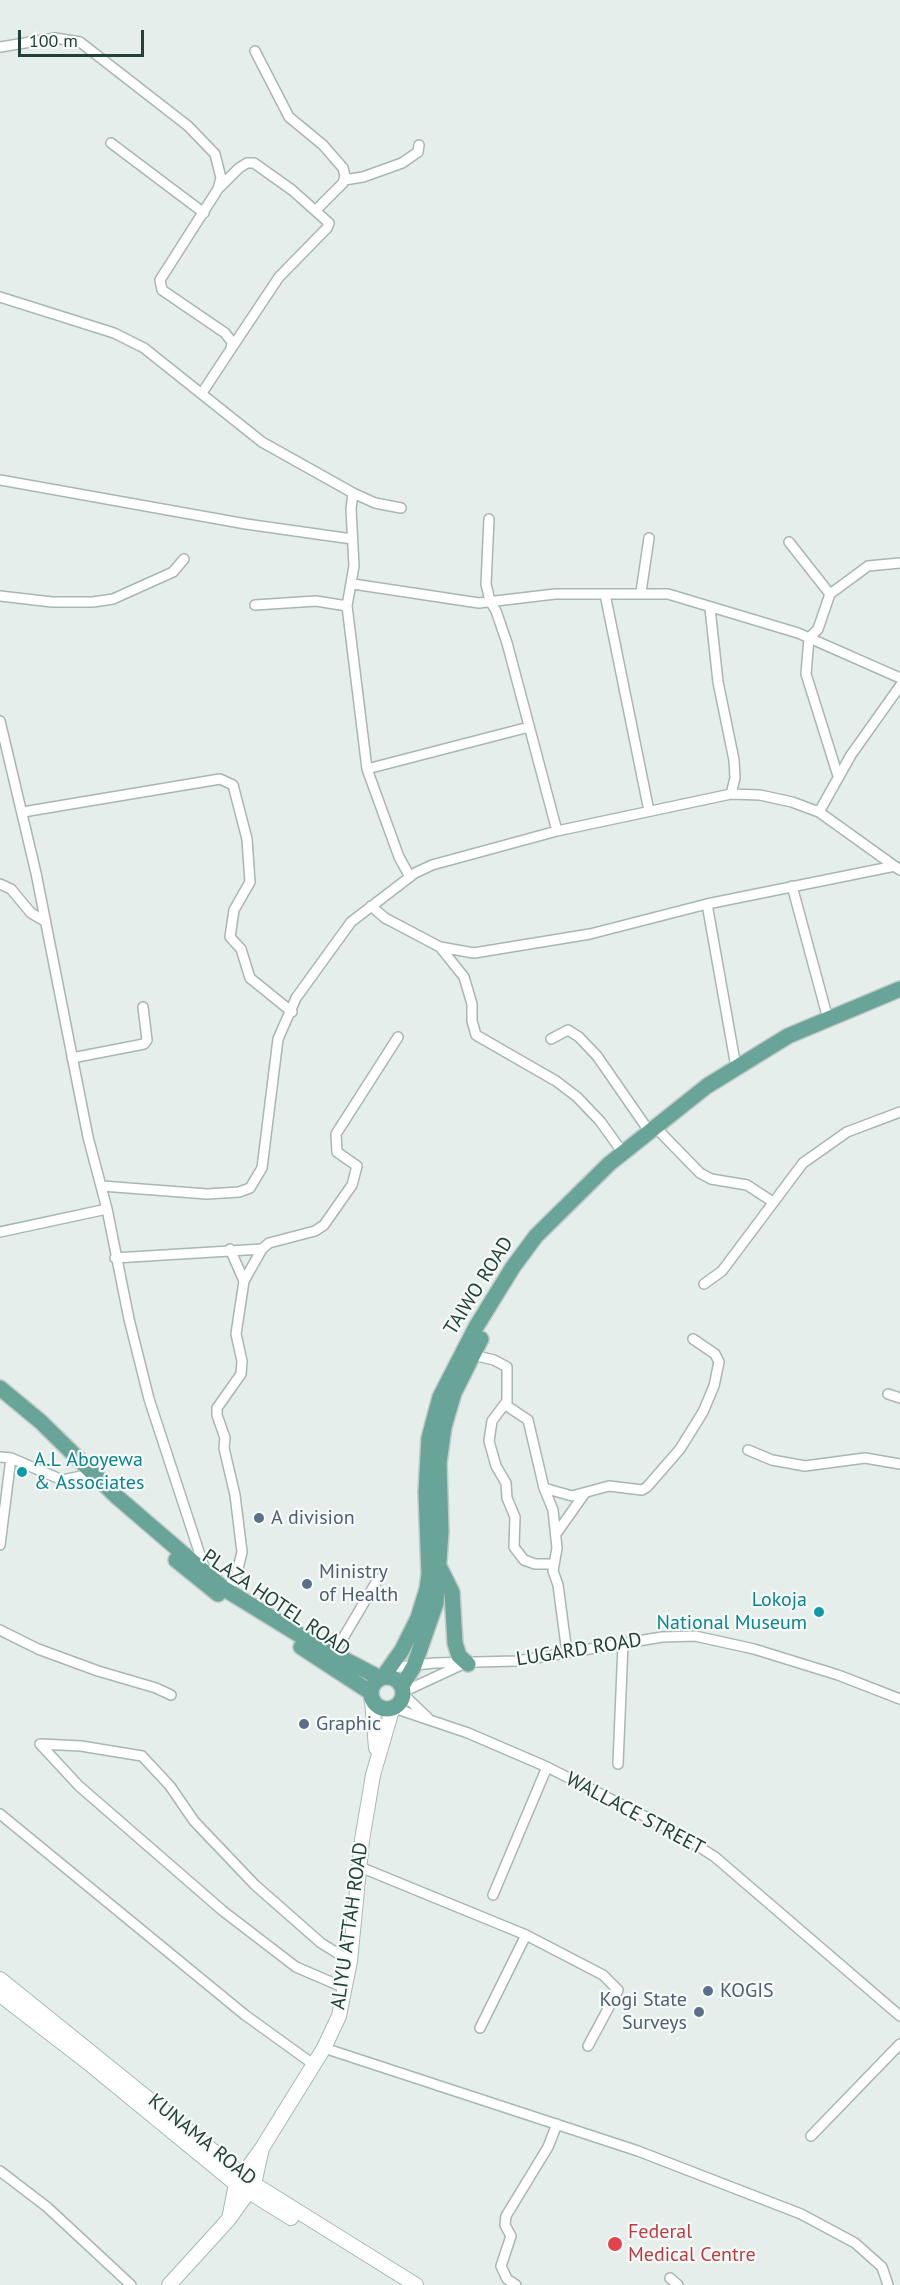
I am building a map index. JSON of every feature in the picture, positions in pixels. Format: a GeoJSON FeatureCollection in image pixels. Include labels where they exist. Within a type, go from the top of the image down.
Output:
{"type":"FeatureCollection","features":[{"type":"Feature","properties":{"kind":"main road","name":"TAIWO ROAD"},"geometry":{"type":"LineString","coordinates":[[403,1691],[436,1603],[440,1568],[439,1463],[444,1427],[454,1393],[496,1307],[536,1250],[601,1181],[655,1132],[736,1067],[788,1036],[900,989]]}},
{"type":"Feature","properties":{"kind":"main road","name":"TAIWO ROAD"},"geometry":{"type":"LineString","coordinates":[[385,1675],[418,1618],[427,1589],[429,1574],[426,1492],[429,1438],[440,1397],[494,1293],[536,1236],[623,1153],[721,1086],[788,1044],[900,999]]}},
{"type":"Feature","properties":{"kind":"main road","name":"PLAZA HOTEL ROAD"},"geometry":{"type":"LineString","coordinates":[[0,1388],[40,1422],[116,1496],[205,1571],[217,1589],[333,1654],[385,1675]]}},
{"type":"Feature","properties":{"kind":"main road","name":"PLAZA HOTEL ROAD"},"geometry":{"type":"LineString","coordinates":[[0,1401],[217,1589],[371,1696]]}},
{"type":"Feature","properties":{"kind":"main road"},"geometry":{"type":"LineString","coordinates":[[440,1568],[452,1592],[455,1643],[459,1656],[466,1664]]}},
{"type":"Feature","properties":{"kind":"main road"},"geometry":{"type":"LineString","coordinates":[[385,1675],[396,1680],[403,1691],[393,1709],[376,1756],[371,1696],[373,1684],[385,1675]]}},
{"type":"Feature","properties":{"kind":"main road"},"geometry":{"type":"LineString","coordinates":[[371,1696],[378,1707],[393,1709]]}},
{"type":"Feature","properties":{"kind":"main road","name":"ALIYU ATTAH ROAD"},"geometry":{"type":"LineString","coordinates":[[229,2219],[239,2178],[262,2148],[324,2048],[339,2016],[350,1961],[362,1840],[376,1756]]}},
{"type":"Feature","properties":{"kind":"main road","name":"KUNAMA ROAD"},"geometry":{"type":"LineString","coordinates":[[0,1979],[251,2188],[400,2285]]}},
{"type":"Feature","properties":{"kind":"main road","name":"KUNAMA ROAD"},"geometry":{"type":"LineString","coordinates":[[0,1995],[239,2178]]}},
{"type":"Feature","properties":{"kind":"main road","name":"ALIYU ATTAH ROAD"},"geometry":{"type":"LineString","coordinates":[[169,2285],[229,2219],[251,2188],[262,2148]]}},
{"type":"Feature","properties":{"kind":"main road","name":"KUNAMA ROAD"},"geometry":{"type":"LineString","coordinates":[[251,2188],[416,2285]]}},
{"type":"Feature","properties":{"kind":"street"},"geometry":{"type":"LineString","coordinates":[[0,47],[55,38],[69,39],[92,49],[204,140],[215,154],[219,165],[221,178],[218,189]]}},
{"type":"Feature","properties":{"kind":"street"},"geometry":{"type":"LineString","coordinates":[[255,51],[289,117],[336,157],[343,168],[344,180]]}},
{"type":"Feature","properties":{"kind":"street"},"geometry":{"type":"LineString","coordinates":[[111,143],[204,213]]}},
{"type":"Feature","properties":{"kind":"street"},"geometry":{"type":"LineString","coordinates":[[316,210],[344,180],[363,177],[402,163],[418,152],[419,144]]}},
{"type":"Feature","properties":{"kind":"street"},"geometry":{"type":"LineString","coordinates":[[202,393],[279,277],[327,228],[326,219],[316,210],[254,163],[247,163],[239,168],[218,189],[162,275],[160,286],[162,290],[230,338],[231,349]]}},
{"type":"Feature","properties":{"kind":"street"},"geometry":{"type":"LineString","coordinates":[[0,297],[114,333],[144,348],[262,442],[353,494],[401,508]]}},
{"type":"Feature","properties":{"kind":"street"},"geometry":{"type":"LineString","coordinates":[[0,480],[246,524],[352,538]]}},
{"type":"Feature","properties":{"kind":"street"},"geometry":{"type":"LineString","coordinates":[[353,494],[353,584],[348,606],[367,769],[399,857],[410,877]]}},
{"type":"Feature","properties":{"kind":"street"},"geometry":{"type":"LineString","coordinates":[[489,519],[486,584],[490,601],[501,623],[557,831]]}},
{"type":"Feature","properties":{"kind":"street"},"geometry":{"type":"LineString","coordinates":[[640,592],[650,538]]}},
{"type":"Feature","properties":{"kind":"street"},"geometry":{"type":"LineString","coordinates":[[789,542],[830,594]]}},
{"type":"Feature","properties":{"kind":"street"},"geometry":{"type":"LineString","coordinates":[[0,596],[52,602],[93,602],[114,599],[173,572],[184,559]]}},
{"type":"Feature","properties":{"kind":"street"},"geometry":{"type":"LineString","coordinates":[[838,776],[806,674],[809,638],[818,629],[830,594],[868,566],[900,563]]}},
{"type":"Feature","properties":{"kind":"street"},"geometry":{"type":"LineString","coordinates":[[353,584],[453,600],[490,601],[555,594],[640,592],[668,594],[809,638],[900,678]]}},
{"type":"Feature","properties":{"kind":"street"},"geometry":{"type":"LineString","coordinates":[[605,594],[649,811]]}},
{"type":"Feature","properties":{"kind":"street"},"geometry":{"type":"LineString","coordinates":[[255,605],[316,601],[348,606]]}},
{"type":"Feature","properties":{"kind":"street"},"geometry":{"type":"LineString","coordinates":[[710,608],[718,682],[734,760],[735,778],[731,794]]}},
{"type":"Feature","properties":{"kind":"street"},"geometry":{"type":"LineString","coordinates":[[819,812],[838,776],[900,686]]}},
{"type":"Feature","properties":{"kind":"street"},"geometry":{"type":"LineString","coordinates":[[0,721],[23,812],[88,1137],[102,1186],[115,1258],[149,1399],[205,1571]]}},
{"type":"Feature","properties":{"kind":"street"},"geometry":{"type":"LineString","coordinates":[[367,769],[529,727]]}},
{"type":"Feature","properties":{"kind":"street"},"geometry":{"type":"LineString","coordinates":[[23,812],[220,779],[233,785],[248,839],[250,882],[234,910],[230,937],[241,949],[250,978],[292,1012]]}},
{"type":"Feature","properties":{"kind":"street"},"geometry":{"type":"LineString","coordinates":[[102,1186],[207,1194],[239,1192],[250,1188],[262,1168],[278,1039],[296,999],[342,933],[371,906],[410,877],[452,858],[557,831],[731,794],[760,795],[792,802],[819,812],[897,868]]}},
{"type":"Feature","properties":{"kind":"street"},"geometry":{"type":"LineString","coordinates":[[371,906],[386,918],[441,947],[474,953],[590,934],[707,904],[792,886],[897,868]]}},
{"type":"Feature","properties":{"kind":"street"},"geometry":{"type":"LineString","coordinates":[[0,884],[11,889],[31,913],[43,920]]}},
{"type":"Feature","properties":{"kind":"street"},"geometry":{"type":"LineString","coordinates":[[792,886],[828,1019]]}},
{"type":"Feature","properties":{"kind":"street"},"geometry":{"type":"LineString","coordinates":[[707,904],[736,1067]]}},
{"type":"Feature","properties":{"kind":"street"},"geometry":{"type":"LineString","coordinates":[[441,947],[464,977],[472,1004],[472,1022],[476,1035],[556,1081],[577,1097],[600,1121],[623,1153]]}},
{"type":"Feature","properties":{"kind":"street"},"geometry":{"type":"LineString","coordinates":[[72,1058],[144,1044],[147,1040],[143,1007]]}},
{"type":"Feature","properties":{"kind":"street"},"geometry":{"type":"LineString","coordinates":[[551,1039],[568,1030],[579,1036],[655,1132],[700,1173],[711,1179],[747,1185],[773,1202]]}},
{"type":"Feature","properties":{"kind":"street"},"geometry":{"type":"LineString","coordinates":[[217,1589],[235,1581],[242,1552],[235,1495],[217,1408],[241,1374],[242,1361],[236,1334],[244,1281],[262,1249],[269,1243],[315,1231],[324,1225],[352,1185],[357,1166],[337,1152],[336,1134],[398,1037]]}},
{"type":"Feature","properties":{"kind":"street"},"geometry":{"type":"LineString","coordinates":[[704,1284],[708,1284],[722,1271],[803,1163],[847,1132],[900,1112]]}},
{"type":"Feature","properties":{"kind":"street"},"geometry":{"type":"LineString","coordinates":[[0,1232],[107,1209]]}},
{"type":"Feature","properties":{"kind":"street"},"geometry":{"type":"LineString","coordinates":[[115,1258],[230,1249],[262,1249]]}},
{"type":"Feature","properties":{"kind":"street"},"geometry":{"type":"LineString","coordinates":[[230,1249],[244,1281]]}},
{"type":"Feature","properties":{"kind":"street"},"geometry":{"type":"LineString","coordinates":[[544,1488],[572,1496],[609,1486],[642,1490],[680,1449],[703,1412],[714,1386],[719,1362],[715,1354],[693,1339]]}},
{"type":"Feature","properties":{"kind":"street"},"geometry":{"type":"LineString","coordinates":[[473,1355],[494,1360],[507,1367],[507,1406],[528,1420],[544,1488],[553,1510],[557,1548],[553,1564],[567,1653]]}},
{"type":"Feature","properties":{"kind":"street"},"geometry":{"type":"LineString","coordinates":[[888,1394],[900,1398]]}},
{"type":"Feature","properties":{"kind":"street"},"geometry":{"type":"LineString","coordinates":[[507,1401],[492,1421],[489,1441],[496,1466],[506,1484],[507,1498],[515,1517],[514,1547],[524,1560],[536,1564],[553,1564]]}},
{"type":"Feature","properties":{"kind":"street"},"geometry":{"type":"LineString","coordinates":[[748,1450],[772,1460],[805,1466],[865,1458],[900,1464]]}},
{"type":"Feature","properties":{"kind":"street"},"geometry":{"type":"LineString","coordinates":[[0,1457],[11,1458],[62,1480],[86,1475]]}},
{"type":"Feature","properties":{"kind":"street"},"geometry":{"type":"LineString","coordinates":[[0,1545],[11,1458]]}},
{"type":"Feature","properties":{"kind":"street"},"geometry":{"type":"LineString","coordinates":[[555,1534],[585,1493]]}},
{"type":"Feature","properties":{"kind":"street"},"geometry":{"type":"LineString","coordinates":[[333,1654],[378,1579]]}},
{"type":"Feature","properties":{"kind":"street"},"geometry":{"type":"LineString","coordinates":[[0,1630],[38,1649],[171,1695]]}},
{"type":"Feature","properties":{"kind":"street","name":"LUGARD ROAD"},"geometry":{"type":"LineString","coordinates":[[466,1664],[517,1661],[679,1636],[712,1638],[838,1675],[900,1699]]}},
{"type":"Feature","properties":{"kind":"street"},"geometry":{"type":"LineString","coordinates":[[618,1764],[623,1644]]}},
{"type":"Feature","properties":{"kind":"street"},"geometry":{"type":"LineString","coordinates":[[385,1675],[414,1666],[434,1663],[466,1664]]}},
{"type":"Feature","properties":{"kind":"street"},"geometry":{"type":"LineString","coordinates":[[430,1720],[403,1691],[433,1676],[466,1664]]}},
{"type":"Feature","properties":{"kind":"street","name":"WALLACE STREET"},"geometry":{"type":"LineString","coordinates":[[393,1709],[430,1720],[547,1767],[676,1832],[715,1857],[900,2016]]}},
{"type":"Feature","properties":{"kind":"street"},"geometry":{"type":"LineString","coordinates":[[345,1988],[296,1967],[223,1911],[79,1786],[40,1744],[81,1746],[142,1756],[170,1786],[194,1821],[255,1885],[321,1943],[350,1961]]}},
{"type":"Feature","properties":{"kind":"street"},"geometry":{"type":"LineString","coordinates":[[493,1895],[547,1767]]}},
{"type":"Feature","properties":{"kind":"street"},"geometry":{"type":"LineString","coordinates":[[0,1814],[245,2014],[313,2064]]}},
{"type":"Feature","properties":{"kind":"street"},"geometry":{"type":"LineString","coordinates":[[360,1867],[526,1935],[603,1975],[618,1990],[588,2046]]}},
{"type":"Feature","properties":{"kind":"street"},"geometry":{"type":"LineString","coordinates":[[480,2028],[526,1935]]}},
{"type":"Feature","properties":{"kind":"street"},"geometry":{"type":"LineString","coordinates":[[812,2136],[900,2044]]}},
{"type":"Feature","properties":{"kind":"street"},"geometry":{"type":"LineString","coordinates":[[324,2048],[704,2175],[801,2214],[855,2243],[882,2267],[888,2285]]}},
{"type":"Feature","properties":{"kind":"street"},"geometry":{"type":"LineString","coordinates":[[516,2285],[507,2279],[501,2266],[511,2236],[505,2225],[506,2216],[548,2147],[557,2124]]}},
{"type":"Feature","properties":{"kind":"street"},"geometry":{"type":"LineString","coordinates":[[0,2171],[47,2207],[131,2285]]}},
{"type":"Feature","properties":{"kind":"street"},"geometry":{"type":"LineString","coordinates":[[670,2278],[678,2285]]}},
{"type":"Feature","properties":{"kind":"place","name":"A.L Aboyewa & Associates"},"geometry":{"type":"Point","coordinates":[22,1472]}},
{"type":"Feature","properties":{"kind":"place","name":"A division"},"geometry":{"type":"Point","coordinates":[259,1518]}},
{"type":"Feature","properties":{"kind":"place","name":"Ministry of Health"},"geometry":{"type":"Point","coordinates":[307,1584]}},
{"type":"Feature","properties":{"kind":"place","name":"Lokoja National Museum"},"geometry":{"type":"Point","coordinates":[819,1612]}},
{"type":"Feature","properties":{"kind":"place","name":"Graphic"},"geometry":{"type":"Point","coordinates":[304,1724]}},
{"type":"Feature","properties":{"kind":"place","name":"KOGIS"},"geometry":{"type":"Point","coordinates":[708,1991]}},
{"type":"Feature","properties":{"kind":"place","name":"Kogi State Surveys"},"geometry":{"type":"Point","coordinates":[699,2012]}},
{"type":"Feature","properties":{"kind":"place","name":"Federal Medical Centre"},"geometry":{"type":"Point","coordinates":[615,2244]}}]}
